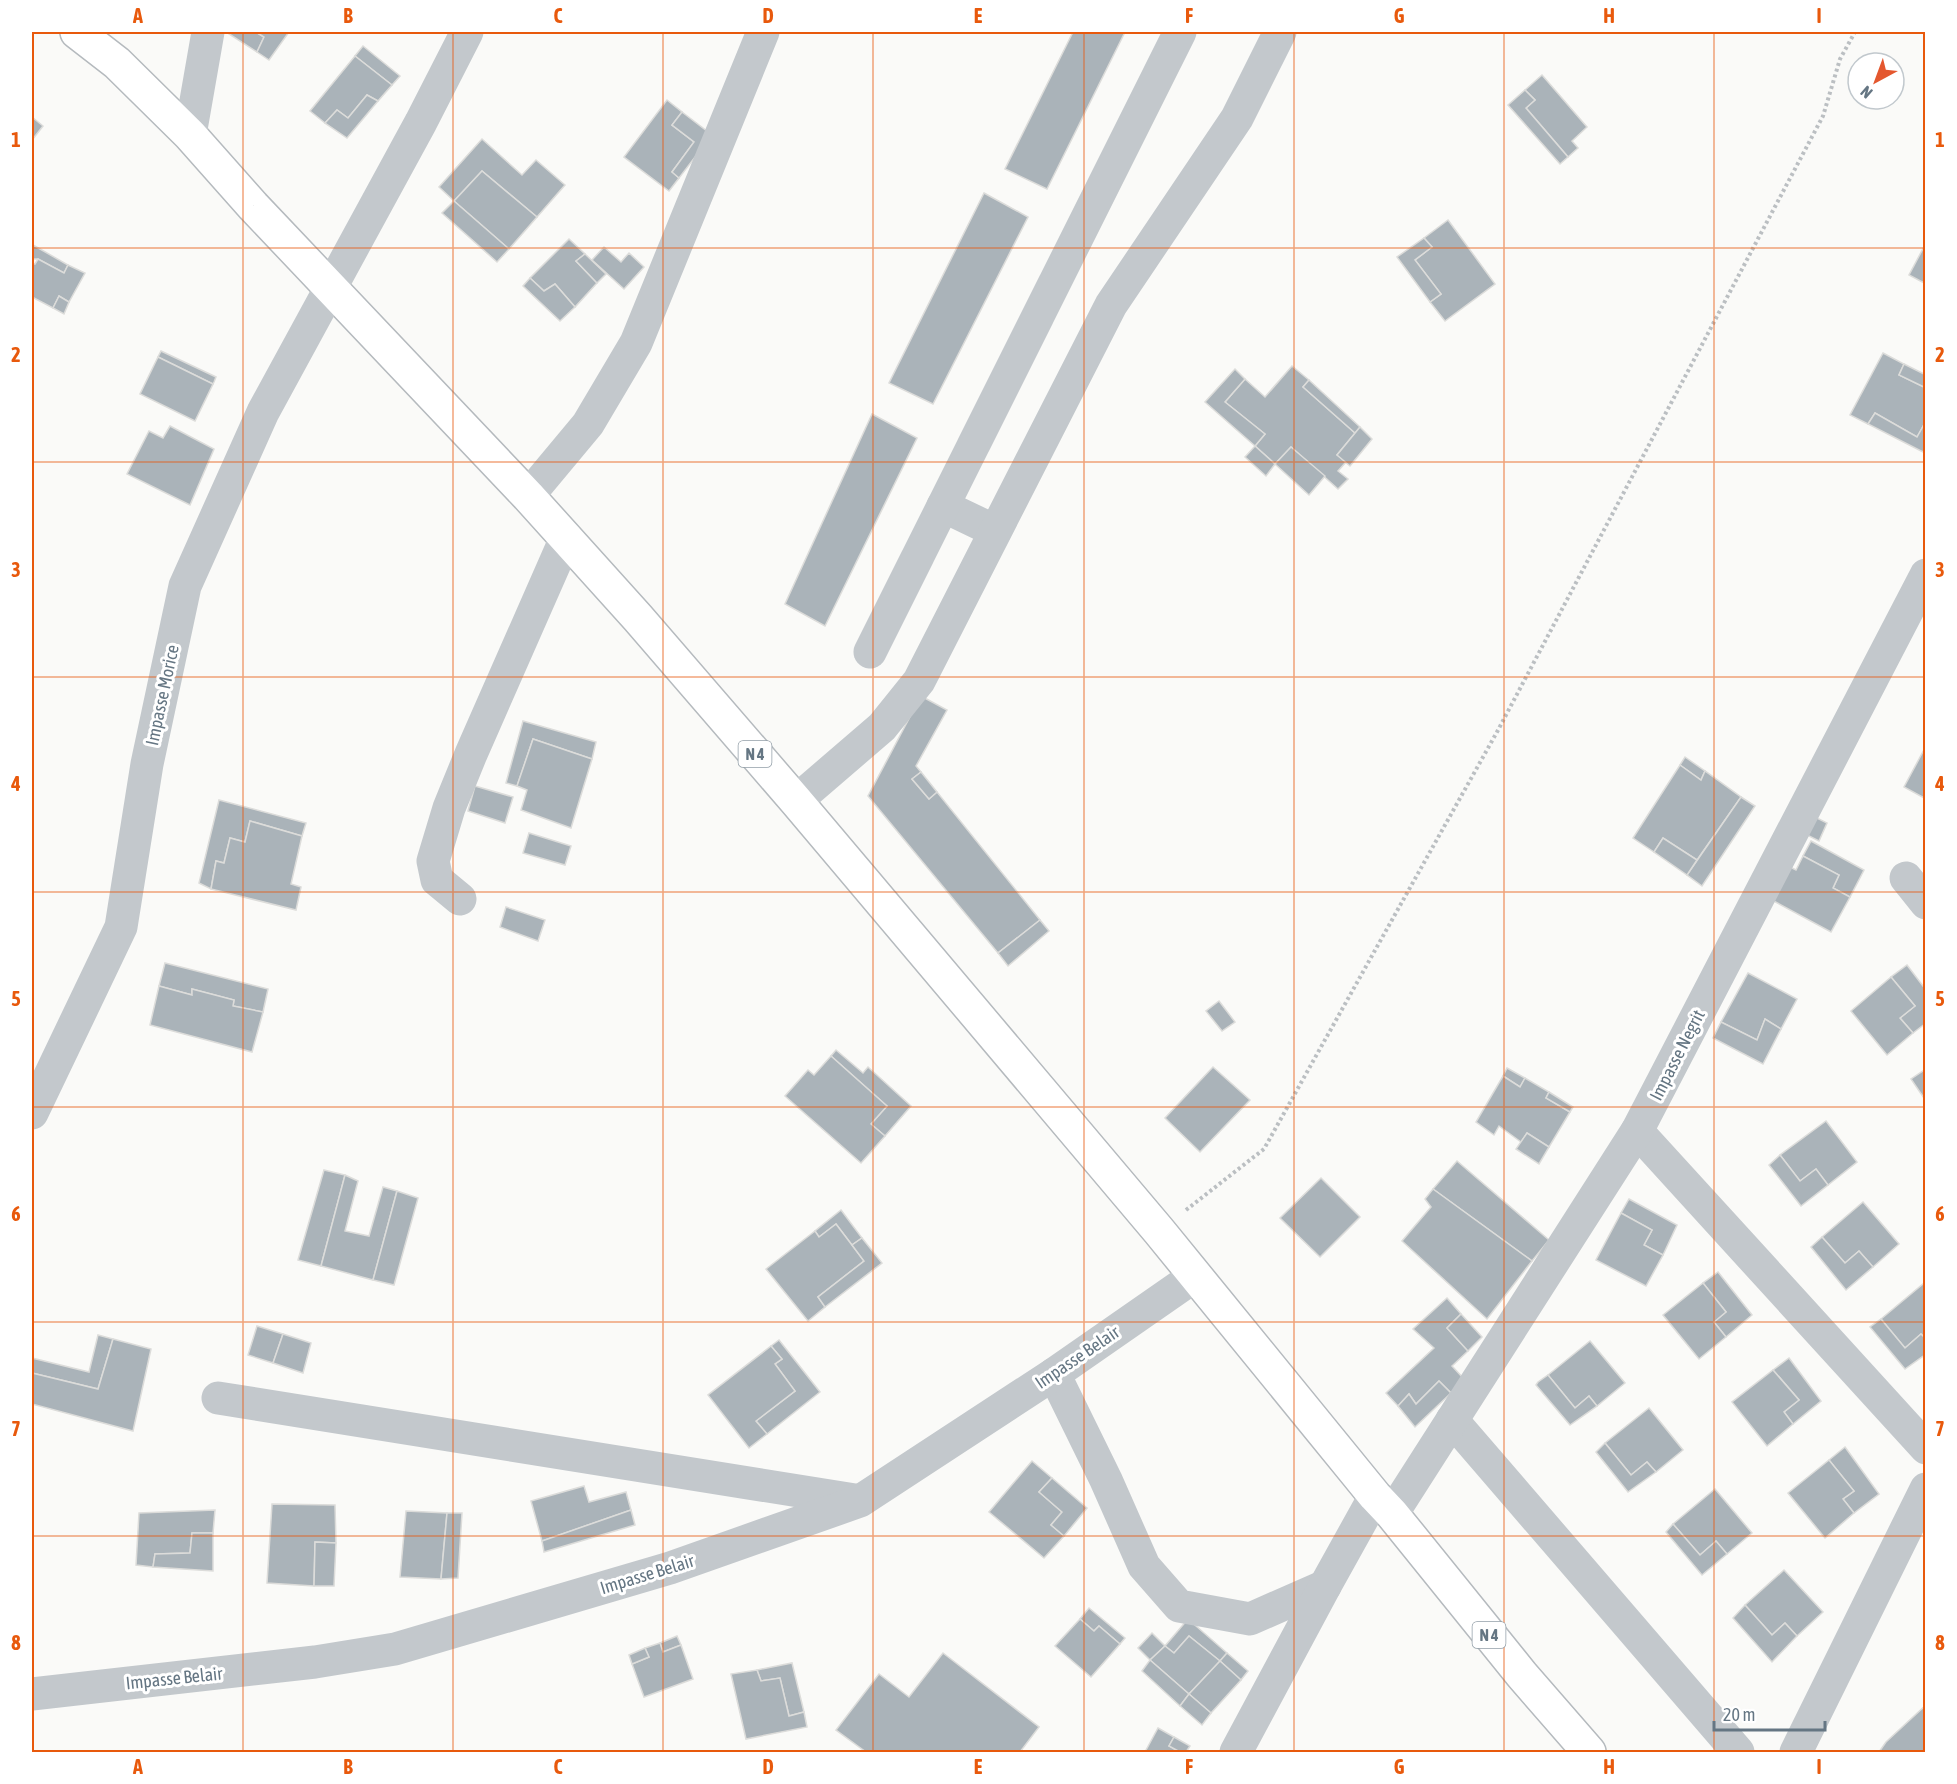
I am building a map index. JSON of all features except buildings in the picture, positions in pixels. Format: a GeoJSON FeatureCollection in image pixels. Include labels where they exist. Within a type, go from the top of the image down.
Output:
{"type":"FeatureCollection","features":[{"type":"Feature","properties":{"kind":"main road","name":"N 4"},"geometry":{"type":"LineString","coordinates":[[77,32],[117,63],[190,135],[331,290],[528,496],[638,618],[796,801],[1159,1231],[1522,1675],[1589,1752]]}},
{"type":"Feature","properties":{"kind":"street"},"geometry":{"type":"LineString","coordinates":[[190,135],[208,32]]}},
{"type":"Feature","properties":{"kind":"street","name":"Impasse Morice"},"geometry":{"type":"LineString","coordinates":[[32,1113],[121,927],[147,764],[185,586],[263,412],[422,122],[466,32]]}},
{"type":"Feature","properties":{"kind":"street"},"geometry":{"type":"LineString","coordinates":[[528,496],[588,424],[636,343],[764,32]]}},
{"type":"Feature","properties":{"kind":"street"},"geometry":{"type":"LineString","coordinates":[[870,652],[1180,32]]}},
{"type":"Feature","properties":{"kind":"street"},"geometry":{"type":"LineString","coordinates":[[796,801],[882,727],[919,681],[1111,305],[1237,118],[1280,32]]}},
{"type":"Feature","properties":{"kind":"street"},"geometry":{"type":"LineString","coordinates":[[943,506],[995,531]]}},
{"type":"Feature","properties":{"kind":"street"},"geometry":{"type":"LineString","coordinates":[[460,899],[437,880],[433,861],[471,754],[566,538]]}},
{"type":"Feature","properties":{"kind":"street","name":"Impasse Negrit"},"geometry":{"type":"LineString","coordinates":[[1236,1752],[1325,1586],[1384,1505],[1452,1420],[1637,1131],[1926,575]]}},
{"type":"Feature","properties":{"kind":"street"},"geometry":{"type":"LineString","coordinates":[[1906,878],[1926,903]]}},
{"type":"Feature","properties":{"kind":"street"},"geometry":{"type":"LineString","coordinates":[[1637,1131],[1926,1448]]}},
{"type":"Feature","properties":{"kind":"street","name":"Impasse Belair"},"geometry":{"type":"LineString","coordinates":[[32,1694],[315,1662],[395,1649],[670,1568],[860,1501],[1054,1374],[1195,1276]]}},
{"type":"Feature","properties":{"kind":"street"},"geometry":{"type":"LineString","coordinates":[[1054,1374],[1106,1480],[1144,1566],[1179,1606],[1250,1618],[1325,1586]]}},
{"type":"Feature","properties":{"kind":"street"},"geometry":{"type":"LineString","coordinates":[[218,1398],[860,1501]]}},
{"type":"Feature","properties":{"kind":"street"},"geometry":{"type":"LineString","coordinates":[[1452,1420],[1738,1752]]}},
{"type":"Feature","properties":{"kind":"street"},"geometry":{"type":"LineString","coordinates":[[1796,1752],[1926,1489]]}},
{"type":"Feature","properties":{"kind":"path"},"geometry":{"type":"LineString","coordinates":[[1159,1231],[1264,1149],[1497,732],[1823,116],[1840,59],[1855,32]]}}]}
